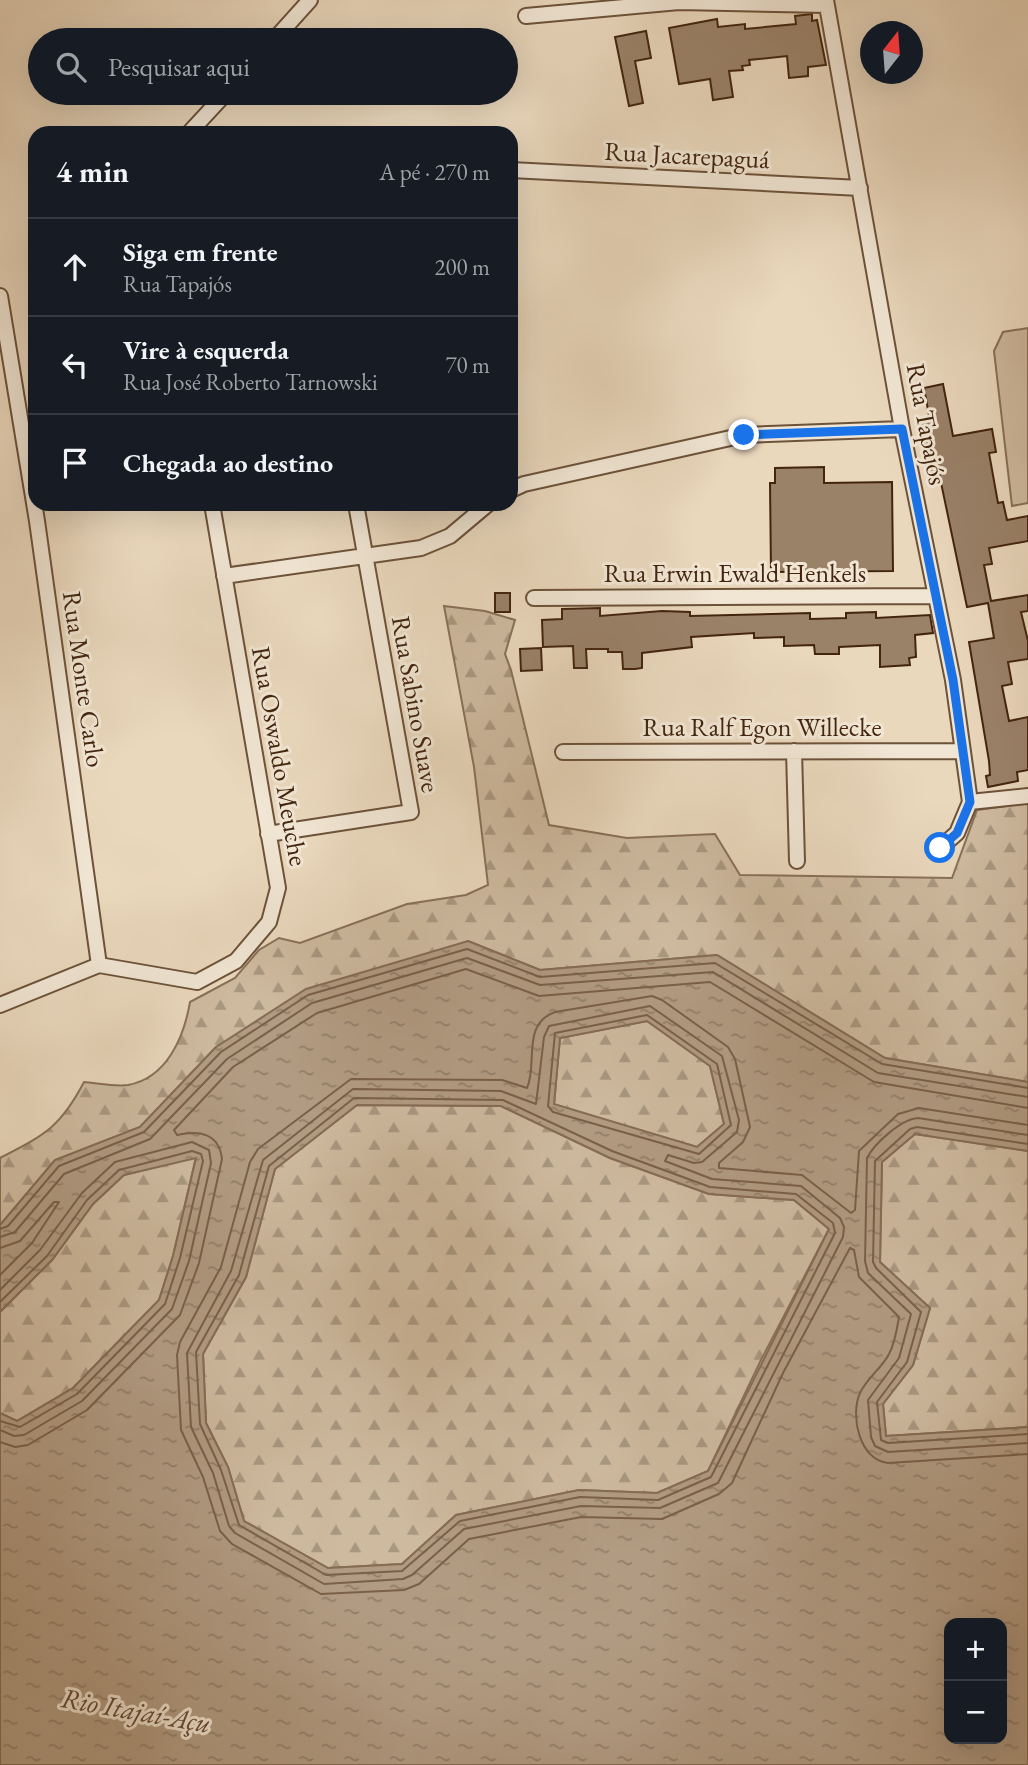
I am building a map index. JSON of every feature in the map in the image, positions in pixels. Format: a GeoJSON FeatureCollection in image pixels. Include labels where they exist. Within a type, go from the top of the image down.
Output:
{"type":"FeatureCollection","features":[{"type":"Feature","properties":{"kind":"street"},"geometry":{"type":"LineString","coordinates":[[285,28],[310,0]]}},
{"type":"Feature","properties":{"kind":"street"},"geometry":{"type":"LineString","coordinates":[[526,16],[678,1],[827,2]]}},
{"type":"Feature","properties":{"kind":"street","name":"Rua Tapajós"},"geometry":{"type":"LineString","coordinates":[[827,2],[902,429],[953,680],[970,802]]}},
{"type":"Feature","properties":{"kind":"street"},"geometry":{"type":"LineString","coordinates":[[195,126],[215,105]]}},
{"type":"Feature","properties":{"kind":"street","name":"Rua Jacarepaguá"},"geometry":{"type":"LineString","coordinates":[[518,170],[860,188]]}},
{"type":"Feature","properties":{"kind":"street","name":"Rua Monte Carlo"},"geometry":{"type":"LineString","coordinates":[[0,296],[28,466]]}},
{"type":"Feature","properties":{"kind":"street"},"geometry":{"type":"LineString","coordinates":[[518,487],[744,435],[902,429]]}},
{"type":"Feature","properties":{"kind":"street","name":"Rua Monte Carlo"},"geometry":{"type":"LineString","coordinates":[[35,511],[99,965]]}},
{"type":"Feature","properties":{"kind":"street","name":"Rua Oswaldo Meuche"},"geometry":{"type":"LineString","coordinates":[[99,965],[197,982],[236,961],[269,922],[278,888],[213,511]]}},
{"type":"Feature","properties":{"kind":"street","name":"Rua Sabino Suave"},"geometry":{"type":"LineString","coordinates":[[268,834],[411,812],[357,511]]}},
{"type":"Feature","properties":{"kind":"street"},"geometry":{"type":"LineString","coordinates":[[224,576],[421,548],[450,536],[480,511]]}},
{"type":"Feature","properties":{"kind":"street","name":"Rua Erwin Ewald Henkels"},"geometry":{"type":"LineString","coordinates":[[534,598],[936,596]]}},
{"type":"Feature","properties":{"kind":"street"},"geometry":{"type":"LineString","coordinates":[[794,751],[797,861]]}},
{"type":"Feature","properties":{"kind":"street","name":"Rua Ralf Egon Willecke"},"geometry":{"type":"LineString","coordinates":[[563,752],[961,751]]}},
{"type":"Feature","properties":{"kind":"street"},"geometry":{"type":"LineString","coordinates":[[940,848],[957,833],[970,802],[1028,796]]}},
{"type":"Feature","properties":{"kind":"street"},"geometry":{"type":"LineString","coordinates":[[0,1004],[99,965]]}},
{"type":"Feature","properties":{"kind":"green space"},"geometry":{"type":"Polygon","coordinates":[[[1028,328],[1028,503],[1012,506],[994,351],[1003,332],[1028,328]]]}},
{"type":"Feature","properties":{"kind":"green space"},"geometry":{"type":"Polygon","coordinates":[[[444,606],[485,611],[515,620],[505,654],[549,825],[627,838],[715,834],[740,875],[952,878],[977,810],[1028,803],[1028,1082],[885,1058],[717,955],[540,970],[468,941],[216,1047],[140,1127],[55,1160],[0,1225],[0,1158],[50,1129],[67,1110],[84,1082],[128,1085],[153,1074],[163,1065],[178,1042],[190,1002],[235,978],[259,950],[279,938],[300,943],[407,904],[466,895],[488,885],[474,767],[444,606]]]}},
{"type":"Feature","properties":{"kind":"green space"},"geometry":{"type":"Polygon","coordinates":[[[647,1021],[710,1066],[724,1124],[697,1147],[554,1105],[560,1038],[647,1021]]]}},
{"type":"Feature","properties":{"kind":"green space"},"geometry":{"type":"Polygon","coordinates":[[[357,1105],[501,1106],[610,1158],[709,1194],[794,1200],[829,1229],[760,1362],[708,1471],[657,1493],[579,1490],[456,1515],[402,1564],[328,1568],[244,1521],[228,1467],[206,1423],[203,1354],[246,1277],[275,1169],[357,1105]]]}},
{"type":"Feature","properties":{"kind":"green space"},"geometry":{"type":"Polygon","coordinates":[[[915,1134],[1028,1151],[1028,1427],[886,1436],[883,1404],[913,1365],[930,1308],[880,1262],[882,1162],[915,1134]]]}},
{"type":"Feature","properties":{"kind":"green space"},"geometry":{"type":"Polygon","coordinates":[[[196,1157],[173,1256],[159,1300],[73,1388],[17,1421],[0,1413],[0,1312],[52,1260],[93,1204],[124,1175],[196,1157]]]}},
{"type":"Feature","properties":{"kind":"water","name":"Rio Itajaí-Açu"},"geometry":{"type":"Polygon","coordinates":[[[468,941],[540,970],[717,955],[885,1058],[1028,1082],[1028,1151],[915,1134],[882,1162],[880,1262],[930,1308],[913,1365],[883,1404],[886,1436],[1028,1427],[1028,1765],[0,1765],[0,1413],[17,1421],[73,1388],[159,1300],[173,1256],[196,1158],[124,1175],[93,1204],[52,1260],[0,1312],[0,1225],[55,1160],[140,1127],[216,1047],[306,989],[468,941]],[[647,1021],[560,1038],[554,1104],[697,1147],[724,1124],[710,1066],[647,1021]],[[357,1105],[275,1169],[246,1277],[203,1354],[206,1423],[228,1467],[244,1521],[328,1568],[402,1564],[456,1515],[579,1490],[657,1493],[708,1471],[829,1229],[794,1200],[709,1194],[610,1158],[501,1106],[357,1105]]]}},
{"type":"Feature","properties":{"kind":"building"},"geometry":{"type":"Polygon","coordinates":[[[812,14],[812,21],[817,20],[826,65],[808,67],[808,76],[789,78],[787,56],[749,60],[750,65],[742,66],[743,70],[729,71],[733,97],[713,100],[710,79],[679,84],[669,28],[717,19],[718,27],[745,24],[745,29],[796,24],[795,16],[812,14]]]}},
{"type":"Feature","properties":{"kind":"building"},"geometry":{"type":"Polygon","coordinates":[[[646,31],[651,58],[635,61],[643,103],[629,106],[615,37],[646,31]]]}},
{"type":"Feature","properties":{"kind":"building"},"geometry":{"type":"Polygon","coordinates":[[[943,384],[953,436],[992,429],[996,452],[989,453],[998,503],[1003,502],[1007,520],[1028,516],[1028,541],[989,548],[992,564],[984,565],[991,601],[1028,595],[1028,611],[1021,612],[1028,641],[1028,659],[1008,662],[1012,684],[1002,686],[1009,721],[1028,717],[1028,770],[1017,772],[1018,781],[988,787],[986,776],[990,775],[989,761],[969,642],[994,638],[988,603],[967,607],[939,473],[932,474],[927,443],[921,444],[917,423],[930,421],[924,388],[943,384]]]}},
{"type":"Feature","properties":{"kind":"building"},"geometry":{"type":"Polygon","coordinates":[[[824,467],[824,483],[892,482],[893,571],[771,572],[770,483],[775,483],[775,468],[824,467]]]}},
{"type":"Feature","properties":{"kind":"building"},"geometry":{"type":"Polygon","coordinates":[[[495,593],[510,593],[510,612],[495,612],[495,593]]]}},
{"type":"Feature","properties":{"kind":"building"},"geometry":{"type":"Polygon","coordinates":[[[600,608],[600,616],[662,611],[690,612],[690,616],[810,613],[810,619],[846,618],[846,613],[876,612],[876,618],[930,615],[933,633],[915,635],[916,657],[909,658],[910,665],[880,667],[880,645],[839,647],[839,654],[815,654],[814,645],[784,646],[784,637],[754,638],[754,633],[691,637],[692,647],[642,653],[642,668],[635,669],[623,669],[622,652],[586,649],[587,668],[574,668],[573,646],[543,647],[542,620],[562,619],[562,609],[600,608]]]}},
{"type":"Feature","properties":{"kind":"building"},"geometry":{"type":"Polygon","coordinates":[[[541,648],[542,670],[521,671],[520,649],[541,648]]]}},
{"type":"Feature","properties":{"kind":"route"},"geometry":{"type":"LineString","coordinates":[[744,435],[902,429],[953,680],[970,802],[957,833],[940,848]]}}]}
